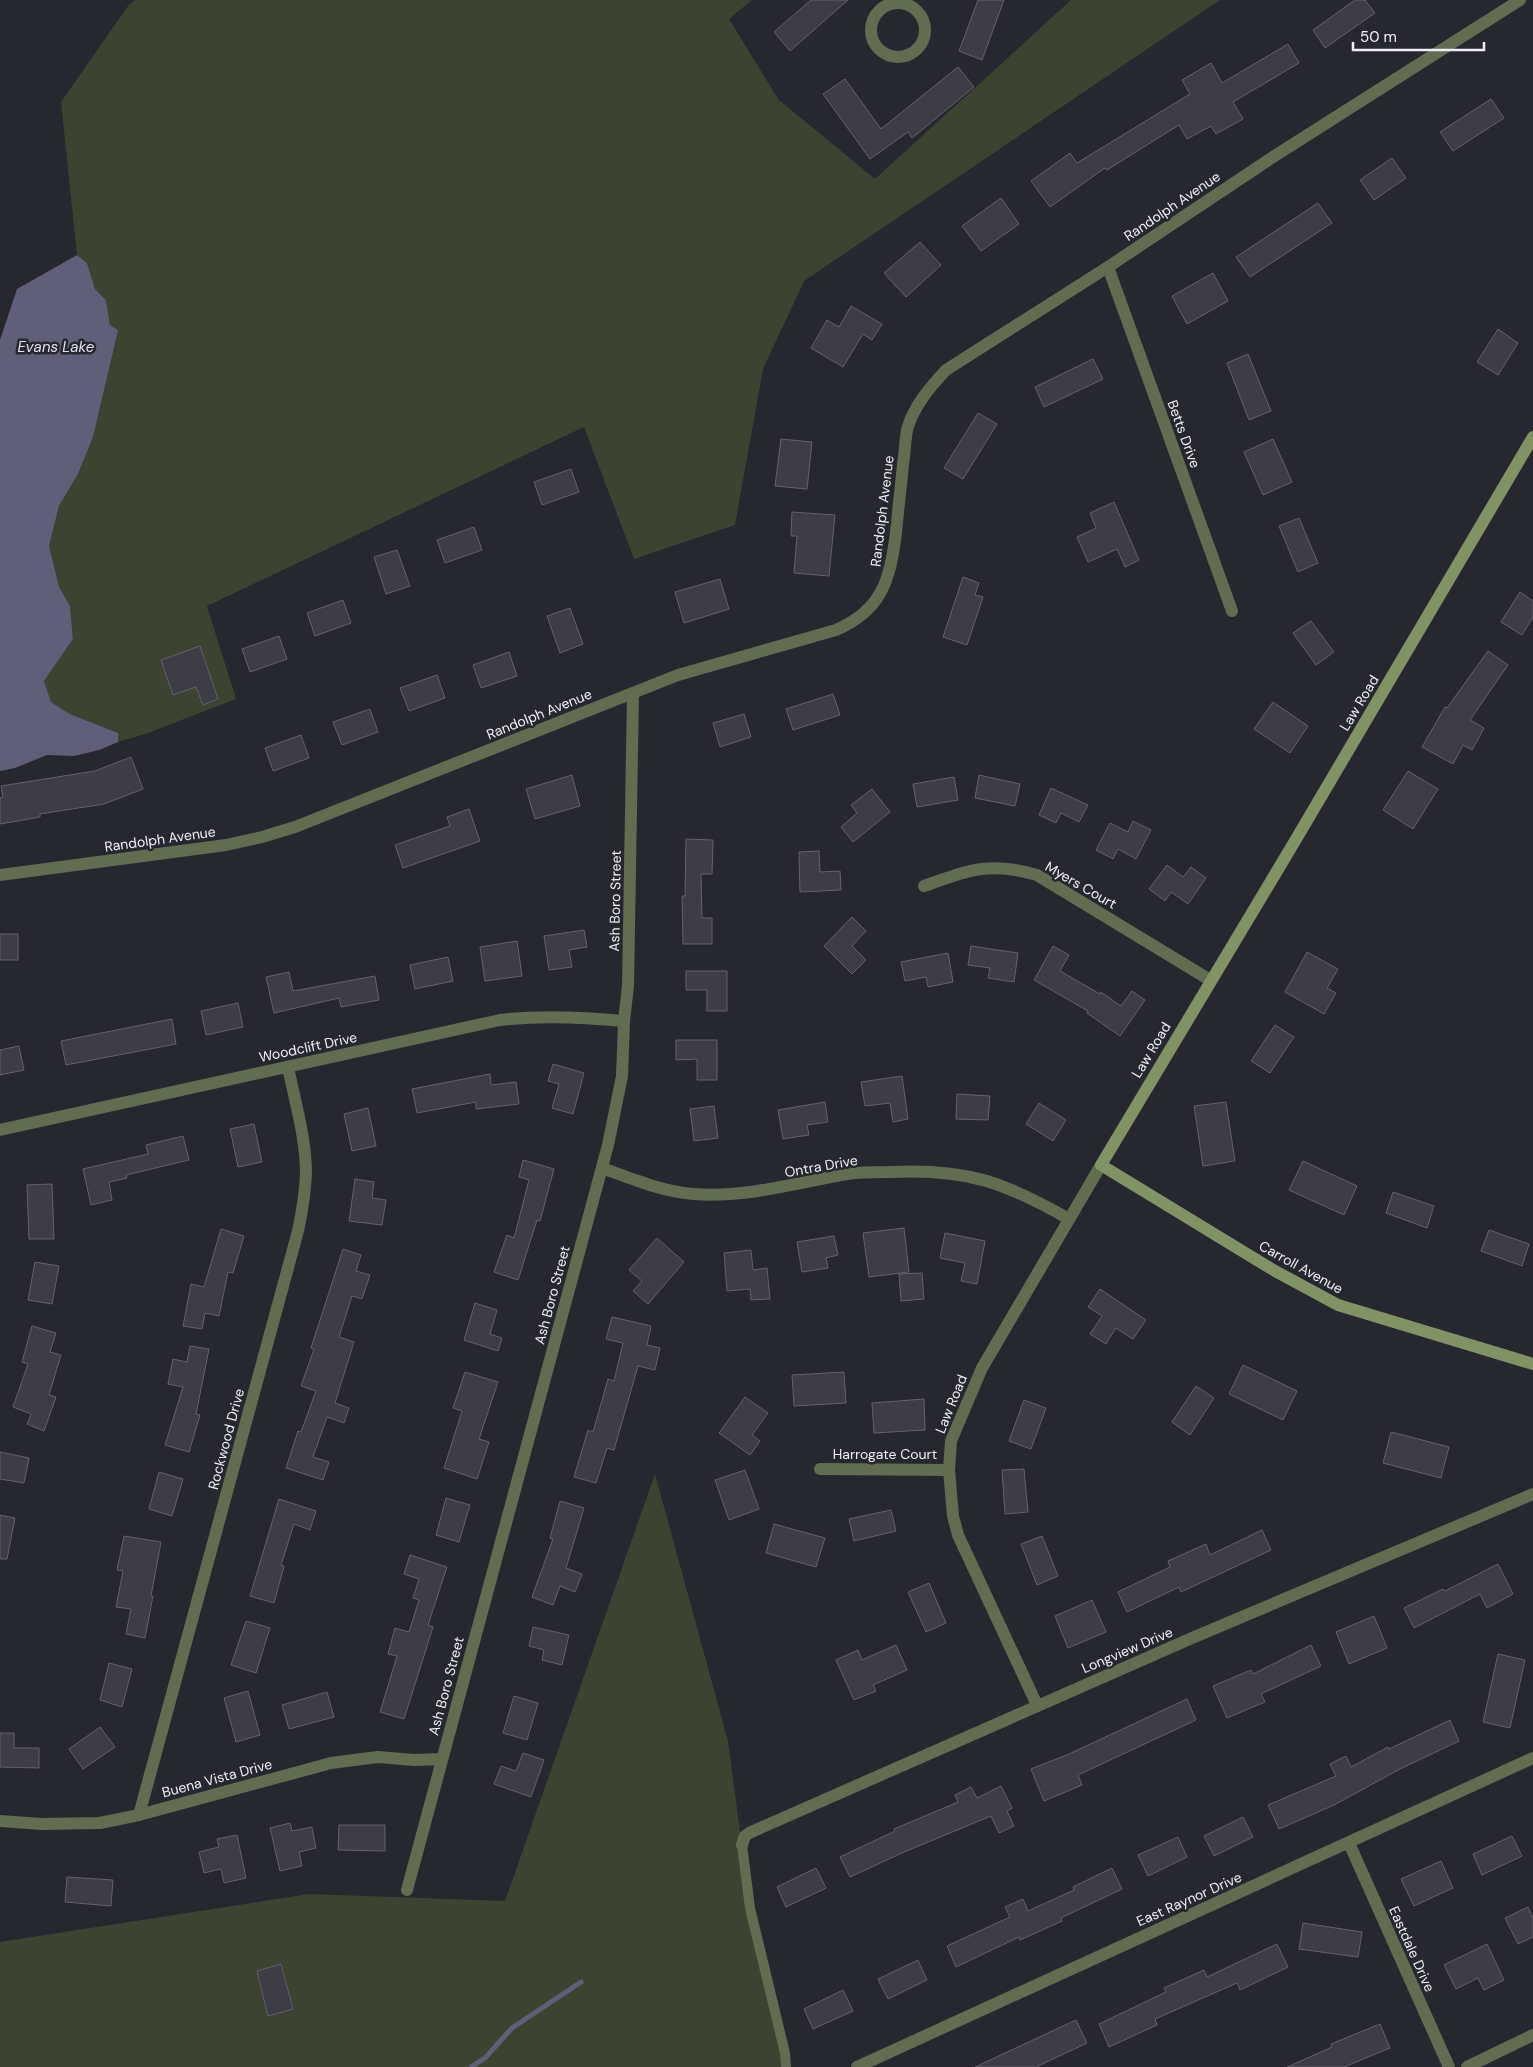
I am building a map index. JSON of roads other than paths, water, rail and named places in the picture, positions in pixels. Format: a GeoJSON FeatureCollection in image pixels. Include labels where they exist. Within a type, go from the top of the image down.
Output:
{"type":"FeatureCollection","features":[{"type":"Feature","properties":{"kind":"street","name":"Randolph Avenue"},"geometry":{"type":"LineString","coordinates":[[0,876],[226,845],[262,838],[678,675],[836,630],[857,619],[866,612],[881,593],[890,571],[907,430],[917,408],[930,387],[946,370],[1108,267],[1282,151],[1520,0]]}},
{"type":"Feature","properties":{"kind":"street"},"geometry":{"type":"LineString","coordinates":[[906,2],[919,13],[923,20],[924,37],[920,45],[907,56],[898,58],[889,56],[875,46],[871,37],[873,19],[878,11],[886,6],[906,2]]}},
{"type":"Feature","properties":{"kind":"street","name":"Betts Drive"},"geometry":{"type":"LineString","coordinates":[[1108,267],[1232,611]]}},
{"type":"Feature","properties":{"kind":"street","name":"Law Road"},"geometry":{"type":"LineString","coordinates":[[1037,1705],[958,1536],[953,1516],[949,1470],[951,1441],[982,1368],[1533,437]]}},
{"type":"Feature","properties":{"kind":"street","name":"Ash Boro Street"},"geometry":{"type":"LineString","coordinates":[[407,1890],[602,1168],[622,1076],[624,1021],[628,986],[633,694]]}},
{"type":"Feature","properties":{"kind":"street","name":"Myers Court"},"geometry":{"type":"LineString","coordinates":[[924,886],[966,871],[990,867],[1014,868],[1037,875],[1210,980]]}},
{"type":"Feature","properties":{"kind":"street","name":"Woodclift Drive"},"geometry":{"type":"LineString","coordinates":[[0,1130],[500,1020],[523,1017],[624,1021]]}},
{"type":"Feature","properties":{"kind":"street","name":"Rockwood Drive"},"geometry":{"type":"LineString","coordinates":[[139,1815],[298,1231],[305,1196],[304,1148],[288,1067]]}},
{"type":"Feature","properties":{"kind":"street","name":"Carroll Avenue"},"geometry":{"type":"LineString","coordinates":[[1101,1165],[1275,1271],[1338,1305],[1533,1364]]}},
{"type":"Feature","properties":{"kind":"street","name":"Ontra Drive"},"geometry":{"type":"LineString","coordinates":[[602,1168],[648,1185],[671,1191],[695,1194],[729,1194],[777,1189],[850,1174],[935,1171],[994,1182],[1029,1196],[1069,1219]]}},
{"type":"Feature","properties":{"kind":"street","name":"Harrogate Court"},"geometry":{"type":"LineString","coordinates":[[820,1469],[949,1470]]}},
{"type":"Feature","properties":{"kind":"street","name":"Longview Drive"},"geometry":{"type":"LineString","coordinates":[[742,1845],[745,1836],[749,1833],[1037,1705],[1533,1494]]}},
{"type":"Feature","properties":{"kind":"street","name":"Buena Vista Drive"},"geometry":{"type":"LineString","coordinates":[[0,1821],[42,1824],[100,1823],[139,1815],[354,1758],[441,1759]]}},
{"type":"Feature","properties":{"kind":"street","name":"East Raynor Drive"},"geometry":{"type":"LineString","coordinates":[[858,2067],[1533,1758]]}},
{"type":"Feature","properties":{"kind":"street","name":"Eastdale Drive"},"geometry":{"type":"LineString","coordinates":[[1349,1843],[1449,2067]]}},
{"type":"Feature","properties":{"kind":"street"},"geometry":{"type":"LineString","coordinates":[[1467,2067],[1533,2035]]}},
{"type":"Feature","properties":{"kind":"lane"},"geometry":{"type":"LineString","coordinates":[[742,1845],[750,1908],[785,2053],[786,2067]]}},
{"type":"Feature","properties":{"kind":"water","name":"Evans Lake"},"geometry":{"type":"Polygon","coordinates":[[[77,255],[87,263],[95,289],[106,300],[110,325],[118,330],[93,437],[78,474],[59,506],[49,546],[59,587],[70,606],[73,639],[44,681],[51,702],[70,714],[118,733],[118,742],[99,750],[74,756],[47,755],[15,768],[0,771],[0,340],[17,289],[77,255]]]}},
{"type":"Feature","properties":{"kind":"waterway"},"geometry":{"type":"LineString","coordinates":[[471,2067],[485,2058],[512,2028],[581,1982]]}}]}
